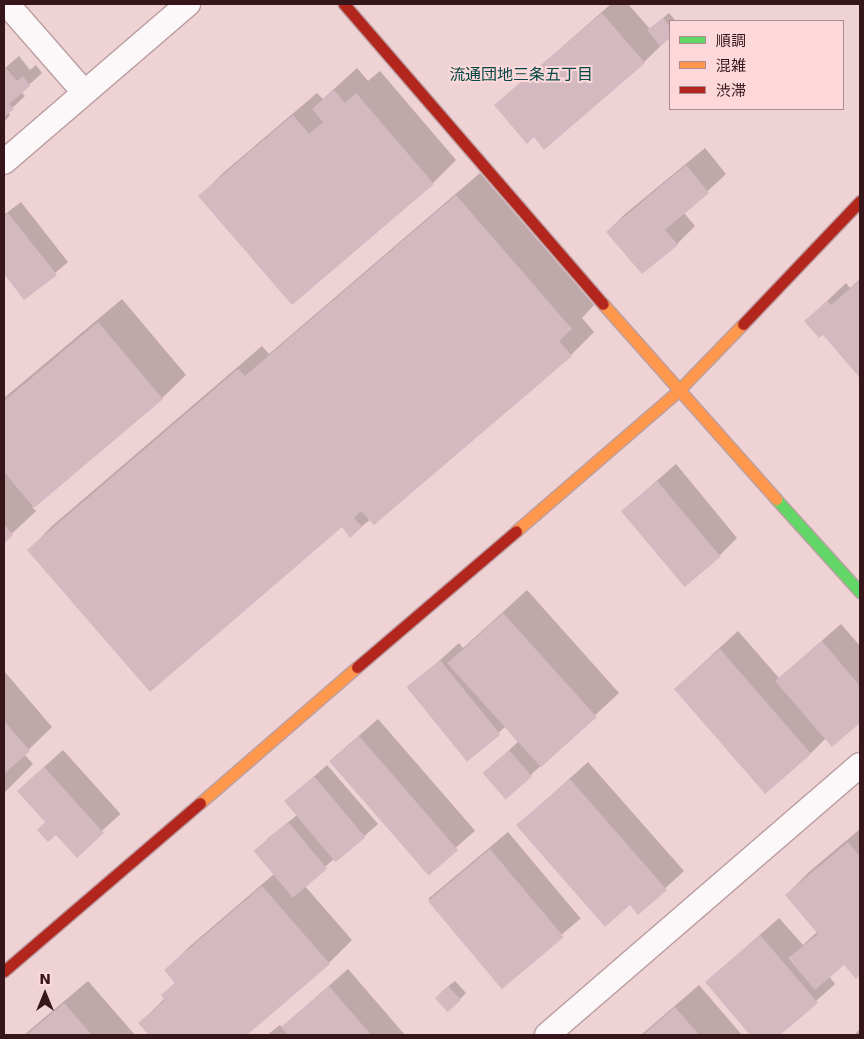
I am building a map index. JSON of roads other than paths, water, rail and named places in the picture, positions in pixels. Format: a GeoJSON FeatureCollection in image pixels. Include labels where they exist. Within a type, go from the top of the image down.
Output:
{"type":"FeatureCollection","features":[{"type":"Feature","properties":{"kind":"street"},"geometry":{"type":"LineString","coordinates":[[7,4],[84,92]]}},
{"type":"Feature","properties":{"kind":"street"},"geometry":{"type":"LineString","coordinates":[[4,162],[188,4]]}},
{"type":"Feature","properties":{"kind":"street"},"geometry":{"type":"LineString","coordinates":[[344,4],[678,391],[860,592]]}},
{"type":"Feature","properties":{"kind":"street"},"geometry":{"type":"LineString","coordinates":[[4,971],[678,391],[860,201]]}},
{"type":"Feature","properties":{"kind":"street"},"geometry":{"type":"LineString","coordinates":[[547,1035],[860,764]]}},
{"type":"Feature","properties":{"kind":"district","name":"流通団地三条五丁目"},"geometry":{"type":"Point","coordinates":[521,75]}}]}
